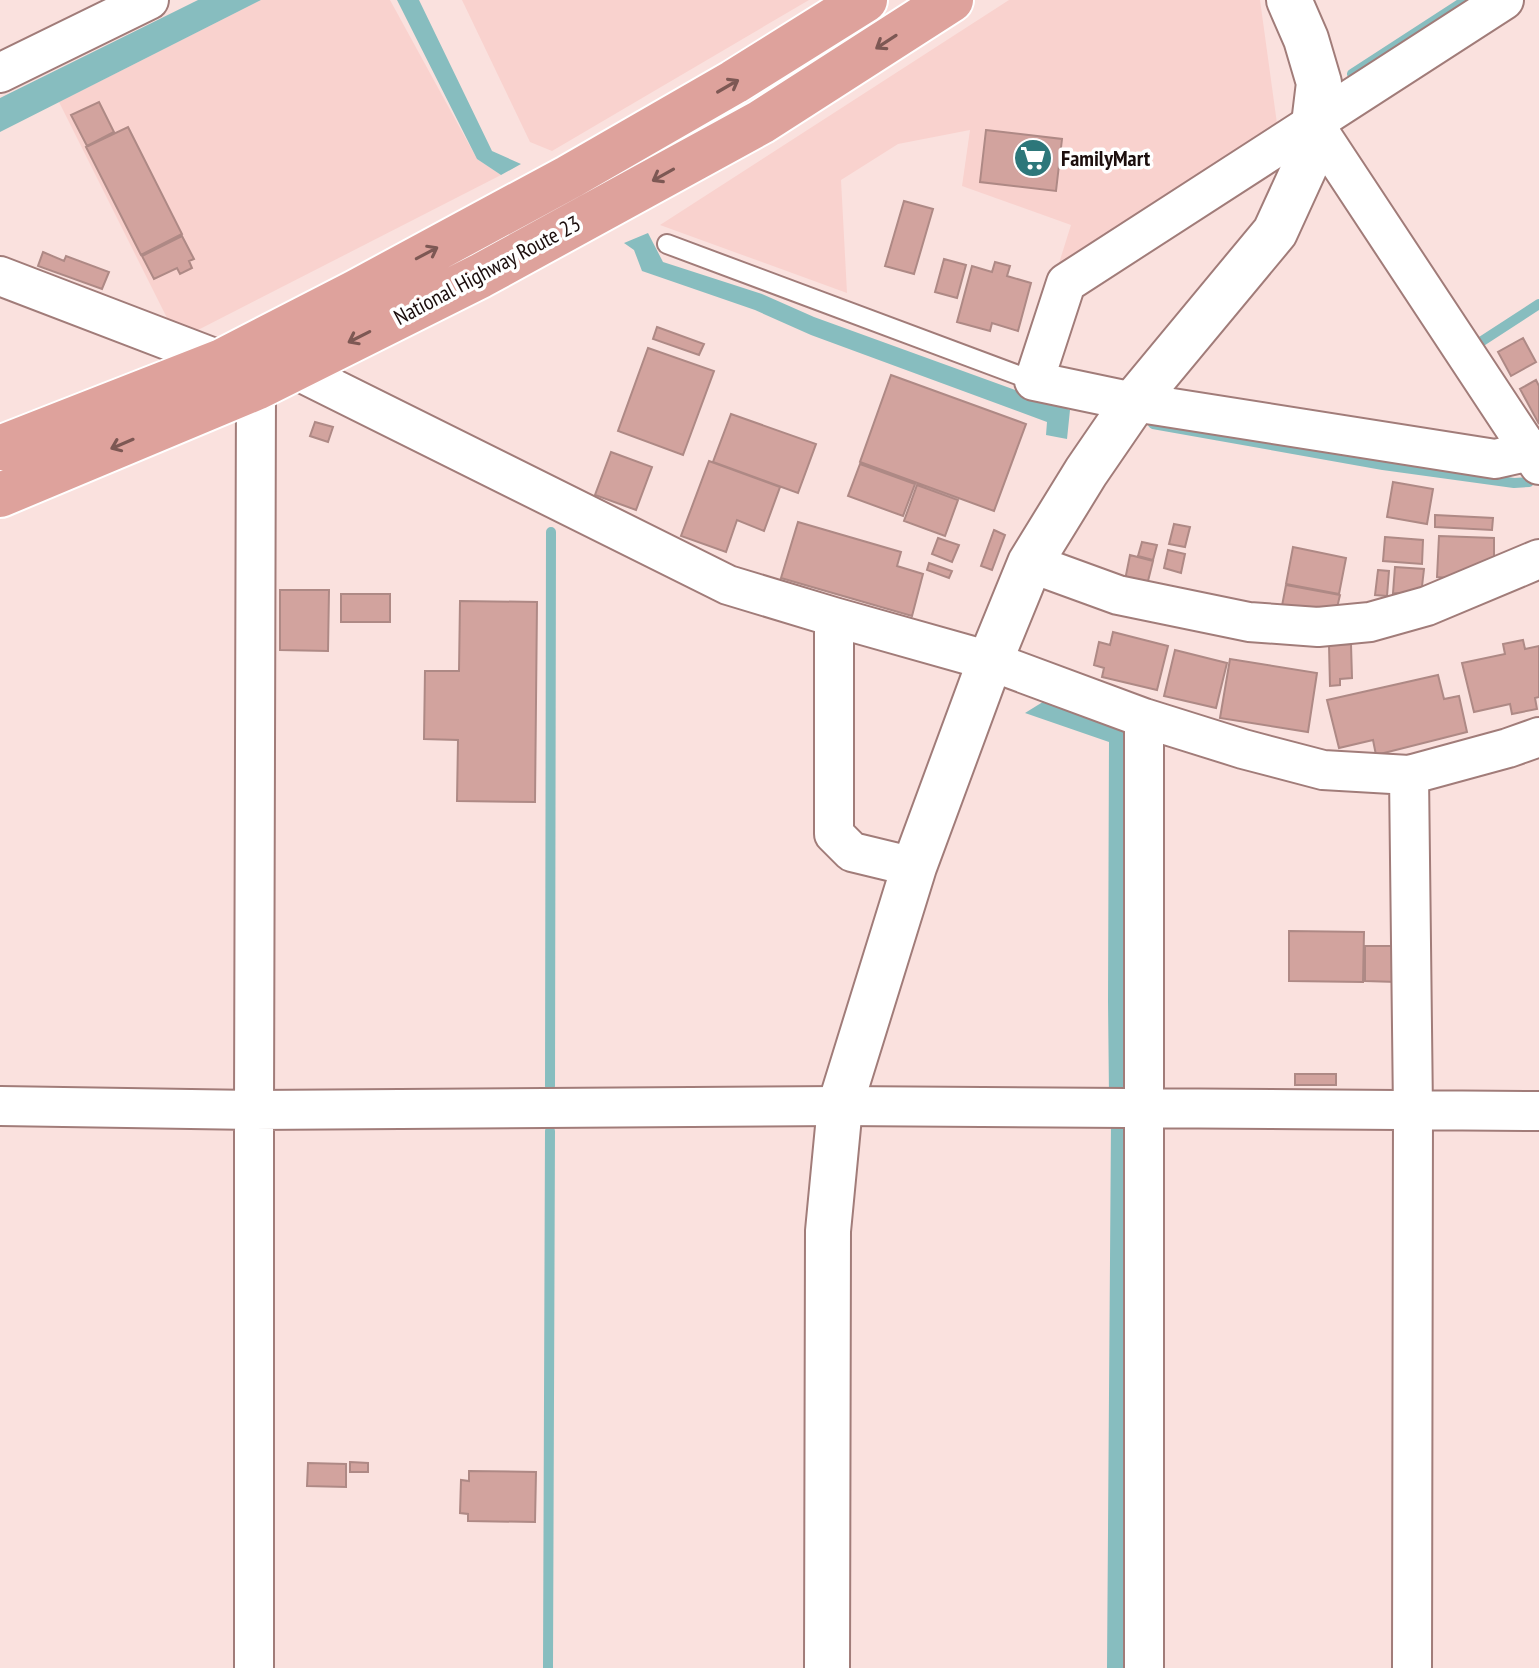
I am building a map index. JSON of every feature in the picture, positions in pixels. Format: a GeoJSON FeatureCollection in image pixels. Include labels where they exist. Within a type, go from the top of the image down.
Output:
{"type":"FeatureCollection","features":[{"type":"Feature","properties":{"kind":"highway","name":"National Highway Route 23"},"geometry":{"type":"LineString","coordinates":[[0,448],[222,361],[356,292],[569,177],[734,82],[865,0]]}},
{"type":"Feature","properties":{"kind":"highway","name":"National Highway Route 23"},"geometry":{"type":"LineString","coordinates":[[0,495],[275,379],[480,276],[761,122],[951,0]]}},
{"type":"Feature","properties":{"kind":"street"},"geometry":{"type":"LineString","coordinates":[[0,73],[149,0]]}},
{"type":"Feature","properties":{"kind":"street"},"geometry":{"type":"LineString","coordinates":[[827,1668],[828,1231],[840,1106],[914,867],[990,661],[1030,563],[1134,402],[1275,232],[1307,162],[1319,83],[1306,39],[1289,0]]}},
{"type":"Feature","properties":{"kind":"street"},"geometry":{"type":"LineString","coordinates":[[1314,124],[1537,455],[1495,459],[1134,402],[1034,381],[1066,283],[1504,0]]}},
{"type":"Feature","properties":{"kind":"street"},"geometry":{"type":"LineString","coordinates":[[0,276],[222,361]]}},
{"type":"Feature","properties":{"kind":"street"},"geometry":{"type":"LineString","coordinates":[[254,1668],[254,1110],[275,379],[728,585],[990,661],[1144,718],[1243,749],[1323,770],[1409,775],[1539,737]]}},
{"type":"Feature","properties":{"kind":"street"},"geometry":{"type":"LineString","coordinates":[[1030,563],[1118,595],[1249,622],[1318,627],[1370,622],[1427,606],[1539,559]]}},
{"type":"Feature","properties":{"kind":"street"},"geometry":{"type":"LineString","coordinates":[[834,617],[834,834],[852,852],[914,867]]}},
{"type":"Feature","properties":{"kind":"street"},"geometry":{"type":"LineString","coordinates":[[1144,718],[1125,1108],[1144,1668]]}},
{"type":"Feature","properties":{"kind":"street"},"geometry":{"type":"LineString","coordinates":[[1409,775],[1413,1111],[1412,1668]]}},
{"type":"Feature","properties":{"kind":"street"},"geometry":{"type":"LineString","coordinates":[[0,1106],[254,1110],[840,1106],[1539,1111]]}},
{"type":"Feature","properties":{"kind":"lane"},"geometry":{"type":"LineString","coordinates":[[667,244],[1034,381]]}},
{"type":"Feature","properties":{"kind":"shaded area"},"geometry":{"type":"Polygon","coordinates":[[[261,0],[390,0],[477,159],[501,175],[194,332],[169,322],[59,102],[261,0]]]}},
{"type":"Feature","properties":{"kind":"shaded area"},"geometry":{"type":"Polygon","coordinates":[[[462,0],[809,0],[552,151],[530,142],[462,0]]]}},
{"type":"Feature","properties":{"kind":"shaded area"},"geometry":{"type":"Polygon","coordinates":[[[1009,0],[1260,0],[1278,131],[1055,276],[1071,225],[962,186],[970,130],[898,144],[841,180],[847,293],[660,225],[1009,0]]]}},
{"type":"Feature","properties":{"kind":"water"},"geometry":{"type":"Polygon","coordinates":[[[198,0],[261,0],[0,132],[0,98],[198,0]]]}},
{"type":"Feature","properties":{"kind":"water"},"geometry":{"type":"Polygon","coordinates":[[[397,0],[419,0],[492,151],[521,164],[501,175],[477,159],[397,0]]]}},
{"type":"Feature","properties":{"kind":"water"},"geometry":{"type":"Polygon","coordinates":[[[648,233],[663,262],[762,294],[814,317],[1070,410],[1067,439],[1046,435],[1047,422],[811,335],[755,310],[642,271],[634,250],[624,243],[648,233]]]}},
{"type":"Feature","properties":{"kind":"water"},"geometry":{"type":"Polygon","coordinates":[[[1046,700],[1130,731],[1129,1668],[1107,1668],[1111,1123],[1109,742],[1025,713],[1046,700]]]}},
{"type":"Feature","properties":{"kind":"building"},"geometry":{"type":"Polygon","coordinates":[[[99,102],[114,132],[87,146],[71,115],[99,102]]]}},
{"type":"Feature","properties":{"kind":"building"},"geometry":{"type":"Polygon","coordinates":[[[128,127],[182,234],[141,255],[86,147],[128,127]]]}},
{"type":"Feature","properties":{"kind":"building"},"geometry":{"type":"Polygon","coordinates":[[[986,130],[1062,139],[1056,191],[980,182],[986,130]]]}},
{"type":"Feature","properties":{"kind":"building"},"geometry":{"type":"Polygon","coordinates":[[[904,201],[933,209],[914,274],[885,266],[904,201]]]}},
{"type":"Feature","properties":{"kind":"building"},"geometry":{"type":"Polygon","coordinates":[[[182,236],[194,259],[189,261],[192,268],[180,274],[177,268],[154,279],[142,256],[182,236]]]}},
{"type":"Feature","properties":{"kind":"building"},"geometry":{"type":"Polygon","coordinates":[[[43,252],[64,261],[66,256],[109,272],[102,289],[38,266],[43,252]]]}},
{"type":"Feature","properties":{"kind":"building"},"geometry":{"type":"Polygon","coordinates":[[[944,259],[966,265],[957,298],[935,292],[944,259]]]}},
{"type":"Feature","properties":{"kind":"building"},"geometry":{"type":"Polygon","coordinates":[[[995,262],[1010,266],[1007,276],[1031,283],[1018,331],[992,323],[990,331],[957,322],[972,266],[992,272],[995,262]]]}},
{"type":"Feature","properties":{"kind":"building"},"geometry":{"type":"Polygon","coordinates":[[[657,327],[704,344],[699,355],[653,339],[657,327]]]}},
{"type":"Feature","properties":{"kind":"building"},"geometry":{"type":"Polygon","coordinates":[[[1523,338],[1536,362],[1511,376],[1498,352],[1523,338]]]}},
{"type":"Feature","properties":{"kind":"building"},"geometry":{"type":"Polygon","coordinates":[[[648,348],[714,371],[683,455],[618,431],[648,348]]]}},
{"type":"Feature","properties":{"kind":"building"},"geometry":{"type":"Polygon","coordinates":[[[891,375],[1026,424],[994,511],[860,462],[891,375]]]}},
{"type":"Feature","properties":{"kind":"building"},"geometry":{"type":"Polygon","coordinates":[[[1536,380],[1539,386],[1539,424],[1520,389],[1536,380]]]}},
{"type":"Feature","properties":{"kind":"building"},"geometry":{"type":"Polygon","coordinates":[[[731,414],[816,444],[798,493],[713,462],[731,414]]]}},
{"type":"Feature","properties":{"kind":"building"},"geometry":{"type":"Polygon","coordinates":[[[315,422],[333,427],[328,442],[310,436],[315,422]]]}},
{"type":"Feature","properties":{"kind":"building"},"geometry":{"type":"Polygon","coordinates":[[[611,452],[652,467],[636,510],[595,495],[611,452]]]}},
{"type":"Feature","properties":{"kind":"building"},"geometry":{"type":"Polygon","coordinates":[[[709,461],[780,487],[764,531],[737,520],[726,552],[681,536],[709,461]]]}},
{"type":"Feature","properties":{"kind":"building"},"geometry":{"type":"Polygon","coordinates":[[[860,464],[915,484],[903,516],[848,496],[860,464]]]}},
{"type":"Feature","properties":{"kind":"building"},"geometry":{"type":"Polygon","coordinates":[[[1393,482],[1433,489],[1427,524],[1387,517],[1393,482]]]}},
{"type":"Feature","properties":{"kind":"building"},"geometry":{"type":"Polygon","coordinates":[[[917,485],[958,500],[945,536],[904,521],[917,485]]]}},
{"type":"Feature","properties":{"kind":"building"},"geometry":{"type":"Polygon","coordinates":[[[1435,515],[1493,518],[1492,530],[1435,527],[1435,515]]]}},
{"type":"Feature","properties":{"kind":"building"},"geometry":{"type":"Polygon","coordinates":[[[798,522],[901,552],[897,566],[923,574],[912,616],[781,578],[798,522]]]}},
{"type":"Feature","properties":{"kind":"building"},"geometry":{"type":"Polygon","coordinates":[[[1174,524],[1190,527],[1185,547],[1169,544],[1174,524]]]}},
{"type":"Feature","properties":{"kind":"building"},"geometry":{"type":"Polygon","coordinates":[[[994,530],[1005,535],[992,570],[981,566],[994,530]]]}},
{"type":"Feature","properties":{"kind":"building"},"geometry":{"type":"Polygon","coordinates":[[[1439,536],[1494,538],[1494,564],[1484,570],[1462,570],[1462,579],[1437,577],[1439,536]]]}},
{"type":"Feature","properties":{"kind":"building"},"geometry":{"type":"Polygon","coordinates":[[[1385,537],[1423,540],[1422,564],[1383,561],[1385,537]]]}},
{"type":"Feature","properties":{"kind":"building"},"geometry":{"type":"Polygon","coordinates":[[[938,538],[959,545],[952,562],[932,554],[938,538]]]}},
{"type":"Feature","properties":{"kind":"building"},"geometry":{"type":"Polygon","coordinates":[[[1142,542],[1157,545],[1153,560],[1138,556],[1142,542]]]}},
{"type":"Feature","properties":{"kind":"building"},"geometry":{"type":"Polygon","coordinates":[[[1293,547],[1346,558],[1339,594],[1286,584],[1293,547]]]}},
{"type":"Feature","properties":{"kind":"building"},"geometry":{"type":"Polygon","coordinates":[[[1168,550],[1185,554],[1181,573],[1164,568],[1168,550]]]}},
{"type":"Feature","properties":{"kind":"building"},"geometry":{"type":"Polygon","coordinates":[[[1130,555],[1153,561],[1147,585],[1125,580],[1130,555]]]}},
{"type":"Feature","properties":{"kind":"building"},"geometry":{"type":"Polygon","coordinates":[[[929,563],[952,571],[949,578],[927,570],[929,563]]]}},
{"type":"Feature","properties":{"kind":"building"},"geometry":{"type":"Polygon","coordinates":[[[1395,567],[1424,569],[1421,595],[1393,593],[1395,567]]]}},
{"type":"Feature","properties":{"kind":"building"},"geometry":{"type":"Polygon","coordinates":[[[1378,570],[1389,571],[1387,596],[1375,595],[1378,570]]]}},
{"type":"Feature","properties":{"kind":"building"},"geometry":{"type":"Polygon","coordinates":[[[1286,585],[1340,595],[1336,612],[1281,611],[1286,585]]]}},
{"type":"Feature","properties":{"kind":"building"},"geometry":{"type":"Polygon","coordinates":[[[280,590],[329,590],[328,651],[280,650],[280,590]]]}},
{"type":"Feature","properties":{"kind":"building"},"geometry":{"type":"Polygon","coordinates":[[[341,594],[390,594],[390,622],[341,622],[341,594]]]}},
{"type":"Feature","properties":{"kind":"building"},"geometry":{"type":"Polygon","coordinates":[[[460,601],[537,602],[535,802],[457,801],[458,740],[424,739],[425,671],[459,671],[460,601]]]}},
{"type":"Feature","properties":{"kind":"building"},"geometry":{"type":"Polygon","coordinates":[[[1113,632],[1168,646],[1157,690],[1102,677],[1104,668],[1094,665],[1099,642],[1110,645],[1113,632]]]}},
{"type":"Feature","properties":{"kind":"building"},"geometry":{"type":"Polygon","coordinates":[[[1523,640],[1525,649],[1539,646],[1537,709],[1512,714],[1510,704],[1474,712],[1462,663],[1505,654],[1503,644],[1523,640]]]}},
{"type":"Feature","properties":{"kind":"building"},"geometry":{"type":"Polygon","coordinates":[[[1351,644],[1352,678],[1340,679],[1340,685],[1330,686],[1329,645],[1351,644]]]}},
{"type":"Feature","properties":{"kind":"building"},"geometry":{"type":"Polygon","coordinates":[[[1175,650],[1227,663],[1216,708],[1164,696],[1175,650]]]}},
{"type":"Feature","properties":{"kind":"building"},"geometry":{"type":"Polygon","coordinates":[[[1230,659],[1317,673],[1308,732],[1220,718],[1230,659]]]}},
{"type":"Feature","properties":{"kind":"building"},"geometry":{"type":"Polygon","coordinates":[[[1438,675],[1444,699],[1459,696],[1467,732],[1376,755],[1373,740],[1339,748],[1327,700],[1438,675]]]}},
{"type":"Feature","properties":{"kind":"building"},"geometry":{"type":"Polygon","coordinates":[[[1289,931],[1364,932],[1363,982],[1289,981],[1289,931]]]}},
{"type":"Feature","properties":{"kind":"building"},"geometry":{"type":"Polygon","coordinates":[[[1365,946],[1396,946],[1396,982],[1365,981],[1365,946]]]}},
{"type":"Feature","properties":{"kind":"building"},"geometry":{"type":"Polygon","coordinates":[[[1295,1074],[1336,1074],[1336,1085],[1295,1085],[1295,1074]]]}},
{"type":"Feature","properties":{"kind":"building"},"geometry":{"type":"Polygon","coordinates":[[[350,1462],[368,1463],[368,1472],[350,1472],[350,1462]]]}},
{"type":"Feature","properties":{"kind":"building"},"geometry":{"type":"Polygon","coordinates":[[[308,1463],[346,1464],[346,1487],[307,1486],[308,1463]]]}},
{"type":"Feature","properties":{"kind":"building"},"geometry":{"type":"Polygon","coordinates":[[[469,1471],[536,1472],[535,1522],[468,1521],[468,1514],[460,1513],[461,1480],[469,1481],[469,1471]]]}},
{"type":"Feature","properties":{"kind":"waterway"},"geometry":{"type":"LineString","coordinates":[[1352,74],[1466,0]]}},
{"type":"Feature","properties":{"kind":"waterway"},"geometry":{"type":"LineString","coordinates":[[1479,343],[1539,304]]}},
{"type":"Feature","properties":{"kind":"waterway"},"geometry":{"type":"LineString","coordinates":[[1153,424],[1383,465],[1514,483],[1529,482]]}},
{"type":"Feature","properties":{"kind":"waterway"},"geometry":{"type":"LineString","coordinates":[[550,1086],[551,532]]}},
{"type":"Feature","properties":{"kind":"waterway"},"geometry":{"type":"LineString","coordinates":[[548,1668],[550,1131]]}},
{"type":"Feature","properties":{"kind":"place","name":"FamilyMart"},"geometry":{"type":"Point","coordinates":[1033,158]}}]}
